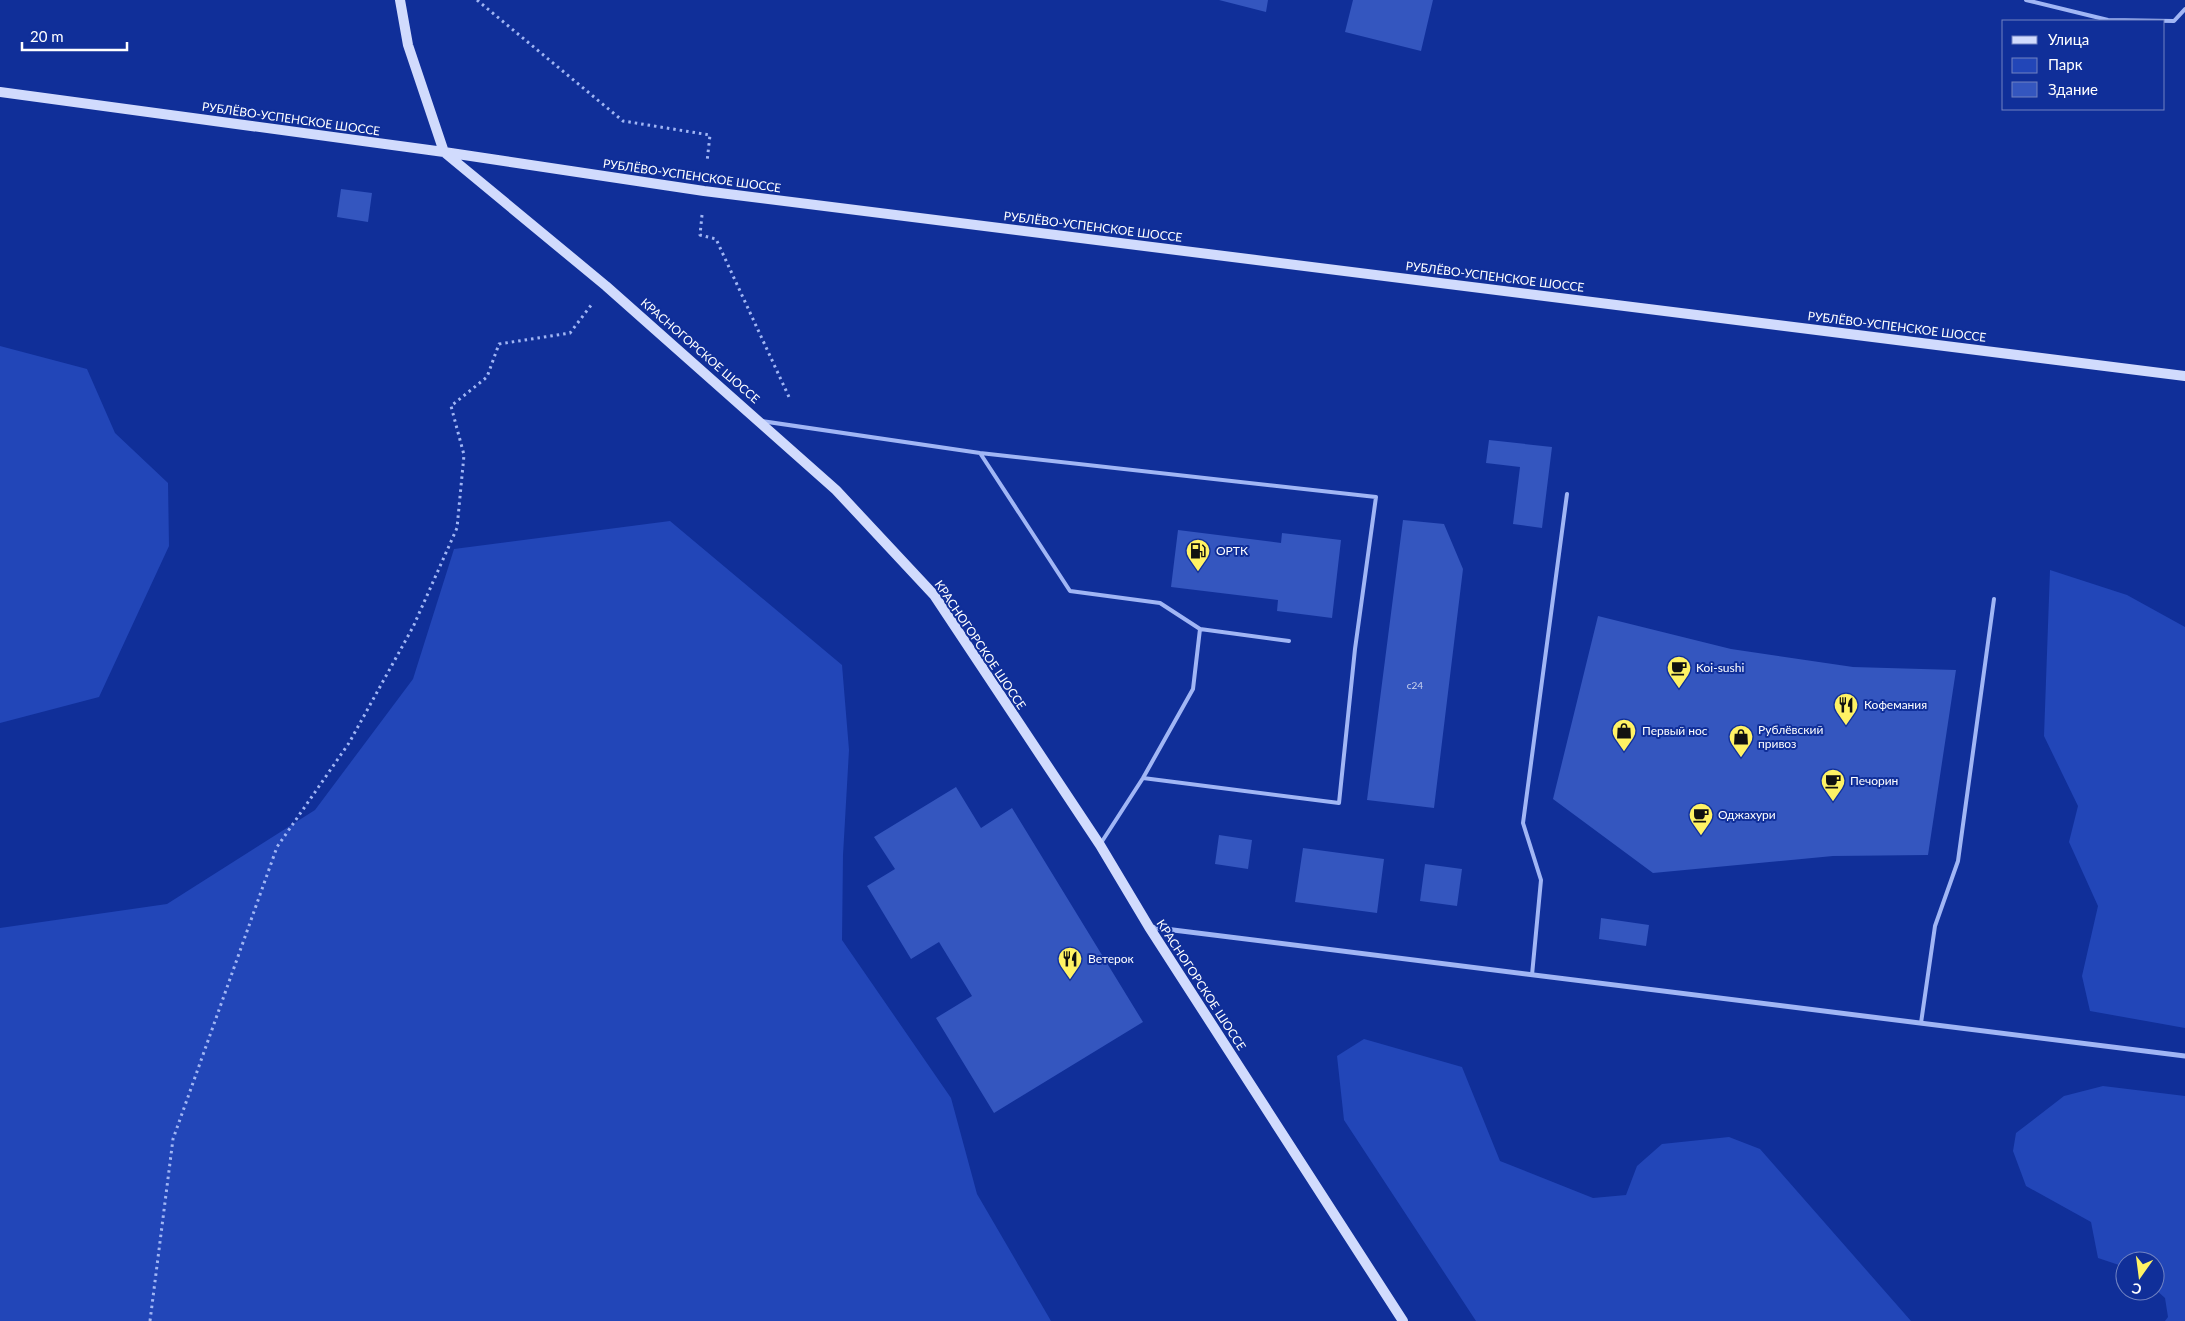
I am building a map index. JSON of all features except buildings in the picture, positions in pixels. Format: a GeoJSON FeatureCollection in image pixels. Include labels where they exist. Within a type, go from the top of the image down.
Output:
{"type":"FeatureCollection","features":[{"type":"Feature","properties":{"kind":"main road"},"geometry":{"type":"LineString","coordinates":[[400,0],[408,45],[444,152]]}},
{"type":"Feature","properties":{"kind":"main road","name":"РУБЛЁВО-УСПЕНСКОЕ ШОССЕ"},"geometry":{"type":"LineString","coordinates":[[0,92],[444,152],[704,191],[2185,376]]}},
{"type":"Feature","properties":{"kind":"main road","name":"КРАСНОГОРСКОЕ ШОССЕ"},"geometry":{"type":"LineString","coordinates":[[444,152],[606,286],[759,420],[836,490],[934,595],[1100,845],[1149,927],[1403,1321]]}},
{"type":"Feature","properties":{"kind":"street"},"geometry":{"type":"LineString","coordinates":[[1149,927],[2185,1056]]}},
{"type":"Feature","properties":{"kind":"lane"},"geometry":{"type":"LineString","coordinates":[[2026,0],[2108,20]]}},
{"type":"Feature","properties":{"kind":"lane"},"geometry":{"type":"LineString","coordinates":[[2165,21],[2174,21],[2185,9]]}},
{"type":"Feature","properties":{"kind":"lane"},"geometry":{"type":"LineString","coordinates":[[759,420],[980,452],[1376,497],[1355,649],[1339,803],[1143,778]]}},
{"type":"Feature","properties":{"kind":"lane"},"geometry":{"type":"LineString","coordinates":[[980,452],[1070,591],[1160,603],[1200,629],[1288,641]]}},
{"type":"Feature","properties":{"kind":"lane"},"geometry":{"type":"LineString","coordinates":[[1532,975],[1541,880],[1523,823],[1567,494]]}},
{"type":"Feature","properties":{"kind":"lane"},"geometry":{"type":"LineString","coordinates":[[1921,1023],[1934,926],[1958,861],[1994,599]]}},
{"type":"Feature","properties":{"kind":"lane"},"geometry":{"type":"LineString","coordinates":[[1100,845],[1143,778],[1193,689],[1200,629]]}},
{"type":"Feature","properties":{"kind":"path"},"geometry":{"type":"LineString","coordinates":[[477,0],[623,121],[710,135],[707,162]]}},
{"type":"Feature","properties":{"kind":"path"},"geometry":{"type":"LineString","coordinates":[[702,213],[700,235],[716,239],[790,397]]}},
{"type":"Feature","properties":{"kind":"path"},"geometry":{"type":"LineString","coordinates":[[150,1321],[173,1139],[277,847],[348,744],[413,627],[457,528],[464,455],[450,406],[487,377],[499,344],[570,333],[606,286]]}},
{"type":"Feature","properties":{"kind":"green space"},"geometry":{"type":"Polygon","coordinates":[[[0,346],[87,369],[115,433],[168,483],[169,546],[99,697],[0,723],[0,346]]]}},
{"type":"Feature","properties":{"kind":"green space"},"geometry":{"type":"Polygon","coordinates":[[[670,521],[842,665],[849,750],[843,855],[842,940],[951,1098],[977,1194],[1051,1321],[0,1321],[0,928],[167,904],[315,810],[413,679],[454,549],[670,521]]]}},
{"type":"Feature","properties":{"kind":"green space"},"geometry":{"type":"Polygon","coordinates":[[[2050,570],[2127,595],[2185,627],[2185,1028],[2090,1011],[2082,976],[2098,906],[2069,842],[2078,806],[2044,736],[2050,570]]]}},
{"type":"Feature","properties":{"kind":"green space"},"geometry":{"type":"Polygon","coordinates":[[[1364,1039],[1462,1067],[1500,1161],[1593,1198],[1626,1195],[1637,1166],[1662,1144],[1729,1137],[1760,1149],[1911,1321],[1476,1321],[1344,1120],[1337,1056],[1364,1039]]]}},
{"type":"Feature","properties":{"kind":"green space"},"geometry":{"type":"Polygon","coordinates":[[[2103,1086],[2185,1096],[2185,1321],[2165,1321],[2168,1317],[2165,1298],[2165,1251],[2115,1251],[2115,1264],[2098,1258],[2091,1222],[2026,1186],[2013,1151],[2016,1133],[2064,1096],[2103,1086]]]}},
{"type":"Feature","properties":{"kind":"place","name":"ОРТК"},"geometry":{"type":"Point","coordinates":[1198,572]}},
{"type":"Feature","properties":{"kind":"place","name":"Koi-sushi"},"geometry":{"type":"Point","coordinates":[1679,689]}},
{"type":"Feature","properties":{"kind":"place","name":"Кофемания"},"geometry":{"type":"Point","coordinates":[1846,726]}},
{"type":"Feature","properties":{"kind":"place","name":"Первый нос"},"geometry":{"type":"Point","coordinates":[1624,752]}},
{"type":"Feature","properties":{"kind":"place","name":"Рублёвский привоз"},"geometry":{"type":"Point","coordinates":[1741,758]}},
{"type":"Feature","properties":{"kind":"place","name":"Печорин"},"geometry":{"type":"Point","coordinates":[1833,802]}},
{"type":"Feature","properties":{"kind":"place","name":"Оджахури"},"geometry":{"type":"Point","coordinates":[1701,836]}},
{"type":"Feature","properties":{"kind":"place","name":"Ветерок"},"geometry":{"type":"Point","coordinates":[1070,980]}}]}
